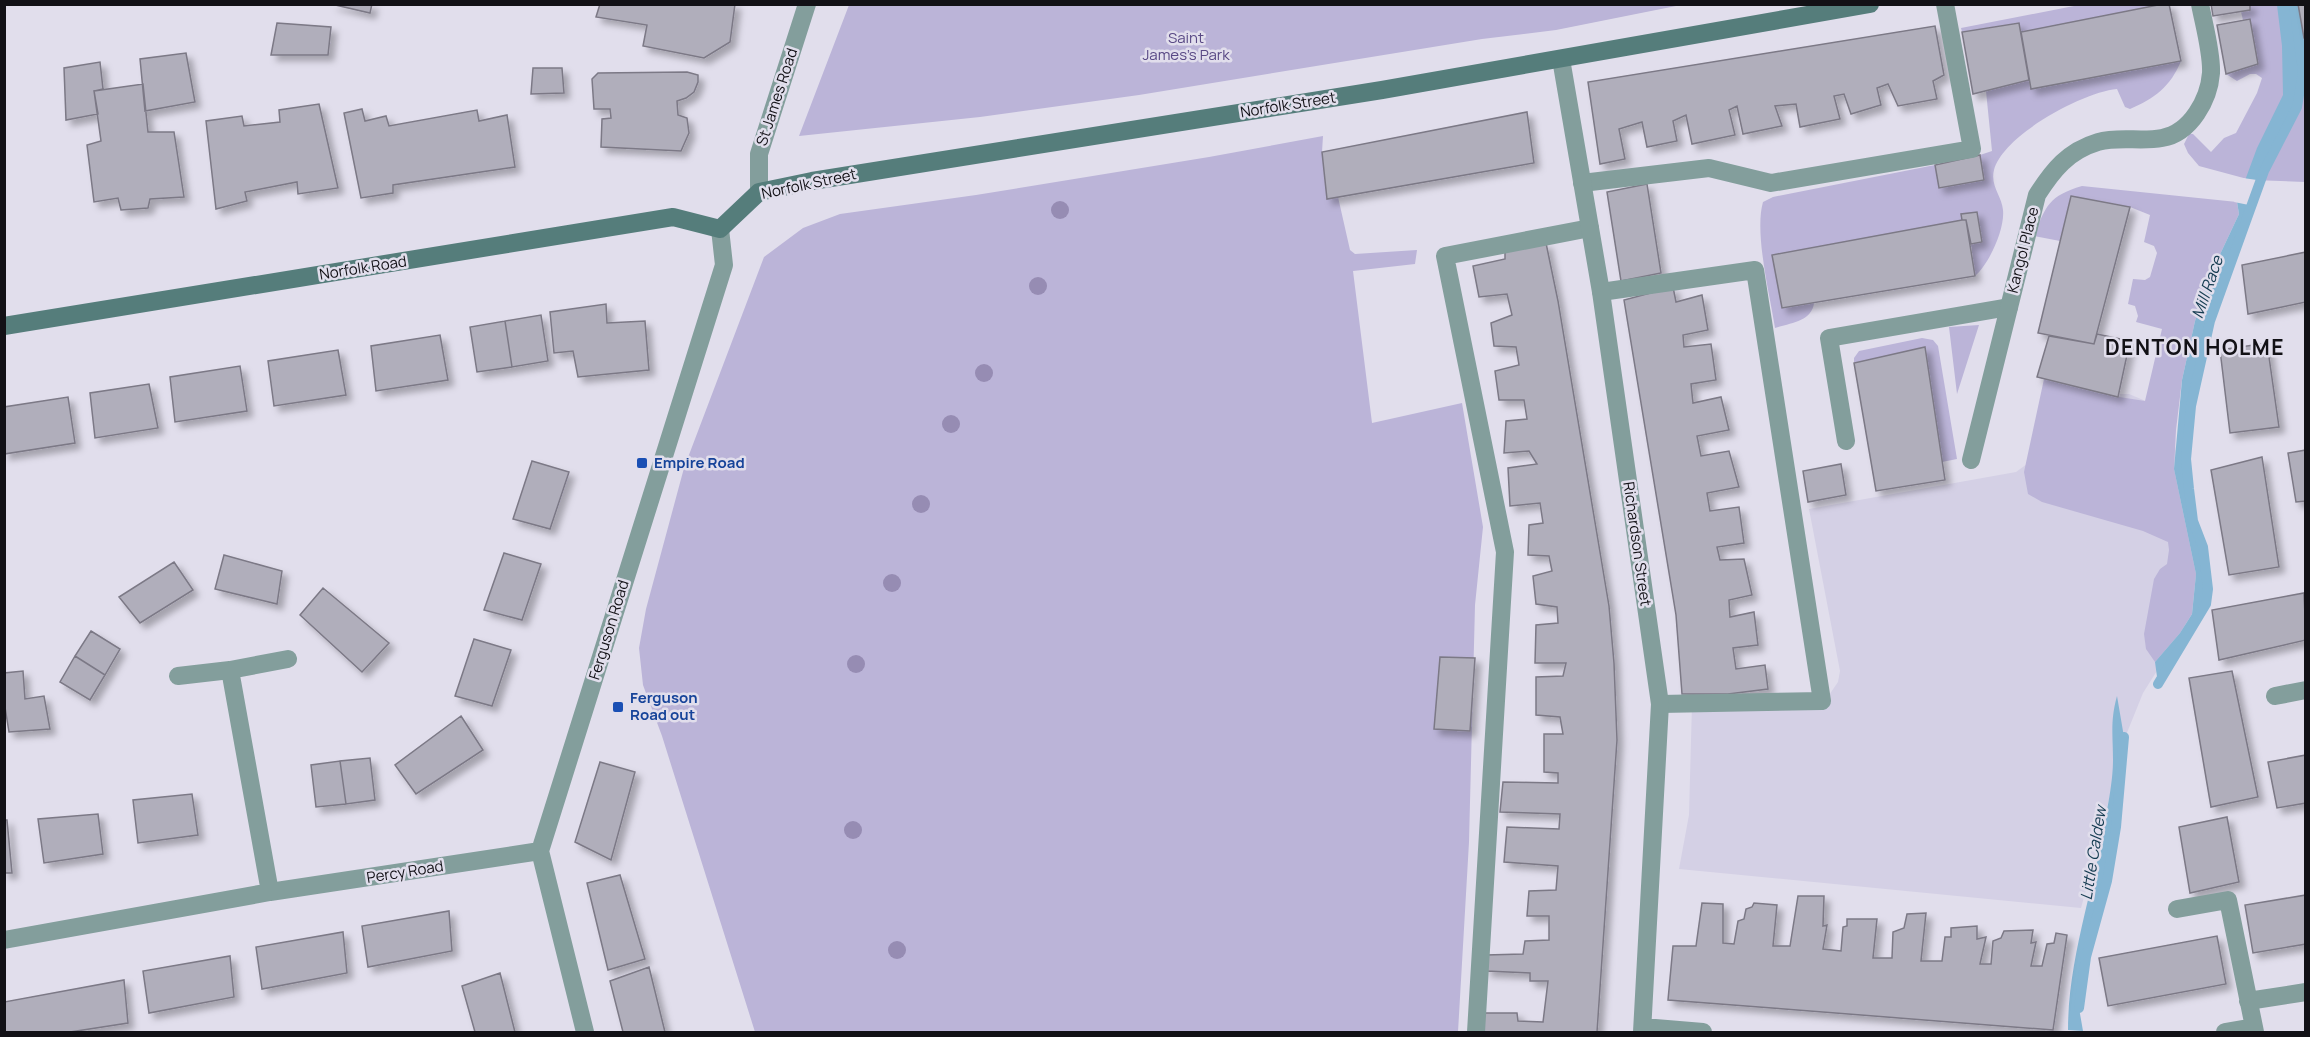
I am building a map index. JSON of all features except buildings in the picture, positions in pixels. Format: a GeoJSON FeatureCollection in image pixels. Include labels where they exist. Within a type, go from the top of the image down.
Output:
{"type":"FeatureCollection","features":[{"type":"Feature","properties":{"kind":"street","name":"St James Road"},"geometry":{"type":"LineString","coordinates":[[759,192],[759,154],[807,4]]}},
{"type":"Feature","properties":{"kind":"street","name":"Norfolk Street"},"geometry":{"type":"LineString","coordinates":[[720,229],[759,192],[812,181],[1561,59],[1786,11],[1870,4]]}},
{"type":"Feature","properties":{"kind":"street"},"geometry":{"type":"LineString","coordinates":[[1582,183],[1708,168],[1771,183],[1972,149],[1945,4]]}},
{"type":"Feature","properties":{"kind":"street","name":"Kangol Place"},"geometry":{"type":"LineString","coordinates":[[1971,460],[2037,195],[2052,171],[2073,153],[2098,142],[2126,138],[2163,138],[2183,128],[2199,112],[2208,92],[2211,70],[2200,4]]}},
{"type":"Feature","properties":{"kind":"street","name":"Richardson Street"},"geometry":{"type":"LineString","coordinates":[[1561,59],[1601,292],[1660,704],[1642,1030]]}},
{"type":"Feature","properties":{"kind":"street","name":"Norfolk Road"},"geometry":{"type":"LineString","coordinates":[[4,326],[673,217],[720,229]]}},
{"type":"Feature","properties":{"kind":"street"},"geometry":{"type":"LineString","coordinates":[[1476,1032],[1505,552],[1445,256],[1590,228]]}},
{"type":"Feature","properties":{"kind":"street","name":"Ferguson Road"},"geometry":{"type":"LineString","coordinates":[[540,851],[724,266],[720,229]]}},
{"type":"Feature","properties":{"kind":"street"},"geometry":{"type":"LineString","coordinates":[[1601,292],[1755,270],[1822,701],[1660,704]]}},
{"type":"Feature","properties":{"kind":"street"},"geometry":{"type":"LineString","coordinates":[[1846,441],[1829,338],[2009,307]]}},
{"type":"Feature","properties":{"kind":"street"},"geometry":{"type":"LineString","coordinates":[[177,676],[230,670],[288,659]]}},
{"type":"Feature","properties":{"kind":"street"},"geometry":{"type":"LineString","coordinates":[[230,670],[270,892]]}},
{"type":"Feature","properties":{"kind":"street"},"geometry":{"type":"LineString","coordinates":[[2275,696],[2306,690]]}},
{"type":"Feature","properties":{"kind":"street"},"geometry":{"type":"LineString","coordinates":[[540,851],[585,1032]]}},
{"type":"Feature","properties":{"kind":"street","name":"Percy Road"},"geometry":{"type":"LineString","coordinates":[[4,940],[270,892],[540,851]]}},
{"type":"Feature","properties":{"kind":"street"},"geometry":{"type":"LineString","coordinates":[[2177,909],[2228,900],[2256,1000],[2254,1030],[2225,1032]]}},
{"type":"Feature","properties":{"kind":"street"},"geometry":{"type":"LineString","coordinates":[[2256,1000],[2306,992]]}},
{"type":"Feature","properties":{"kind":"street"},"geometry":{"type":"LineString","coordinates":[[1642,1030],[1703,1032]]}},
{"type":"Feature","properties":{"kind":"shaded area"},"geometry":{"type":"Polygon","coordinates":[[[2070,394],[2129,394],[2167,410],[2199,556],[2193,596],[2184,628],[2143,693],[2118,755],[2103,828],[2081,908],[1679,869],[1689,815],[1692,704],[1827,698],[1838,682],[1840,671],[1809,509],[2016,472],[2027,464],[2070,394]]]}},
{"type":"Feature","properties":{"kind":"green space","name":"Saint James's Park"},"geometry":{"type":"Polygon","coordinates":[[[849,4],[1681,5],[1556,30],[1482,39],[1139,95],[980,117],[799,136],[849,4]]]}},
{"type":"Feature","properties":{"kind":"green space"},"geometry":{"type":"Polygon","coordinates":[[[2079,5],[2163,5],[2021,32],[2018,23],[1962,32],[1961,28],[2079,5]]]}},
{"type":"Feature","properties":{"kind":"green space"},"geometry":{"type":"Polygon","coordinates":[[[2250,5],[2298,5],[2306,38],[2305,182],[2251,180],[2199,166],[2184,144],[2189,134],[2193,134],[2211,152],[2224,138],[2236,133],[2257,93],[2262,78],[2256,74],[2250,74],[2237,81],[2226,74],[2258,64],[2250,19],[2243,20],[2241,12],[2250,10],[2250,5]]]}},
{"type":"Feature","properties":{"kind":"green space"},"geometry":{"type":"Polygon","coordinates":[[[2181,61],[2167,85],[2139,105],[2130,109],[2125,107],[2117,89],[2102,92],[2046,118],[2012,143],[2000,157],[1993,176],[2003,210],[1999,236],[1991,255],[1975,276],[1971,244],[1982,242],[1977,212],[1961,214],[1962,220],[1772,255],[1782,308],[1814,303],[1805,318],[1775,328],[1760,230],[1763,202],[1773,197],[1935,165],[1939,188],[1983,180],[1980,155],[1992,151],[1986,91],[2029,80],[2031,89],[2181,61]]]}},
{"type":"Feature","properties":{"kind":"green space"},"geometry":{"type":"Polygon","coordinates":[[[1323,136],[1322,152],[1327,198],[1338,197],[1350,250],[1355,254],[1417,250],[1415,264],[1353,271],[1372,423],[1462,403],[1483,527],[1475,605],[1469,842],[1458,1032],[755,1032],[662,736],[643,685],[639,648],[646,609],[684,468],[764,257],[803,228],[840,214],[976,195],[1323,136]]]}},
{"type":"Feature","properties":{"kind":"green space"},"geometry":{"type":"Polygon","coordinates":[[[2082,186],[2237,202],[2239,214],[2215,265],[2195,321],[2182,380],[2176,430],[2174,469],[2196,574],[2192,614],[2180,633],[2155,662],[2146,649],[2144,634],[2154,579],[2160,569],[2167,564],[2168,542],[2143,531],[2042,502],[2028,494],[2024,472],[2044,379],[2113,396],[2145,401],[2162,329],[2136,322],[2138,316],[2135,306],[2128,304],[2133,279],[2145,280],[2150,277],[2157,253],[2154,246],[2144,242],[2150,215],[2130,207],[2071,196],[2060,241],[2034,236],[2050,203],[2062,194],[2082,186]]]}},
{"type":"Feature","properties":{"kind":"green space"},"geometry":{"type":"Polygon","coordinates":[[[1979,325],[1957,394],[1949,327],[1979,325]]]}},
{"type":"Feature","properties":{"kind":"green space"},"geometry":{"type":"Polygon","coordinates":[[[1922,338],[1933,340],[1938,346],[1957,459],[1942,462],[1925,347],[1854,363],[1854,358],[1859,351],[1922,338]]]}},
{"type":"Feature","properties":{"kind":"water"},"geometry":{"type":"Polygon","coordinates":[[[2277,5],[2294,5],[2303,71],[2297,107],[2264,171],[2210,321],[2191,406],[2186,459],[2193,521],[2203,547],[2208,589],[2206,604],[2158,684],[2155,662],[2180,633],[2192,614],[2196,574],[2174,469],[2182,380],[2195,321],[2215,265],[2239,214],[2237,202],[2257,148],[2283,95],[2282,46],[2277,5]]]}},
{"type":"Feature","properties":{"kind":"water"},"geometry":{"type":"Polygon","coordinates":[[[2117,696],[2124,737],[2116,827],[2107,881],[2086,957],[2079,1008],[2083,1031],[2068,1030],[2069,1002],[2077,947],[2110,791],[2113,766],[2113,721],[2117,696]]]}},
{"type":"Feature","properties":{"kind":"pier"},"geometry":{"type":"Polygon","coordinates":[[[2243,178],[2264,181],[2254,206],[2234,202],[2243,178]]]}},
{"type":"Feature","properties":{"kind":"waterway","name":"Mill Race"},"geometry":{"type":"LineString","coordinates":[[2158,684],[2206,604],[2208,589],[2203,547],[2193,521],[2186,459],[2191,406],[2210,321],[2264,171],[2297,107],[2303,71],[2294,4]]}},
{"type":"Feature","properties":{"kind":"waterway","name":"Little Caldew"},"geometry":{"type":"LineString","coordinates":[[2079,1008],[2086,957],[2107,881],[2116,827],[2124,737]]}},
{"type":"Feature","properties":{"kind":"place","name":"Empire Road"},"geometry":{"type":"Point","coordinates":[642,463]}},
{"type":"Feature","properties":{"kind":"place","name":"Ferguson Road out"},"geometry":{"type":"Point","coordinates":[618,707]}},
{"type":"Feature","properties":{"kind":"district","name":"DENTON HOLME"},"geometry":{"type":"Point","coordinates":[2195,348]}}]}
